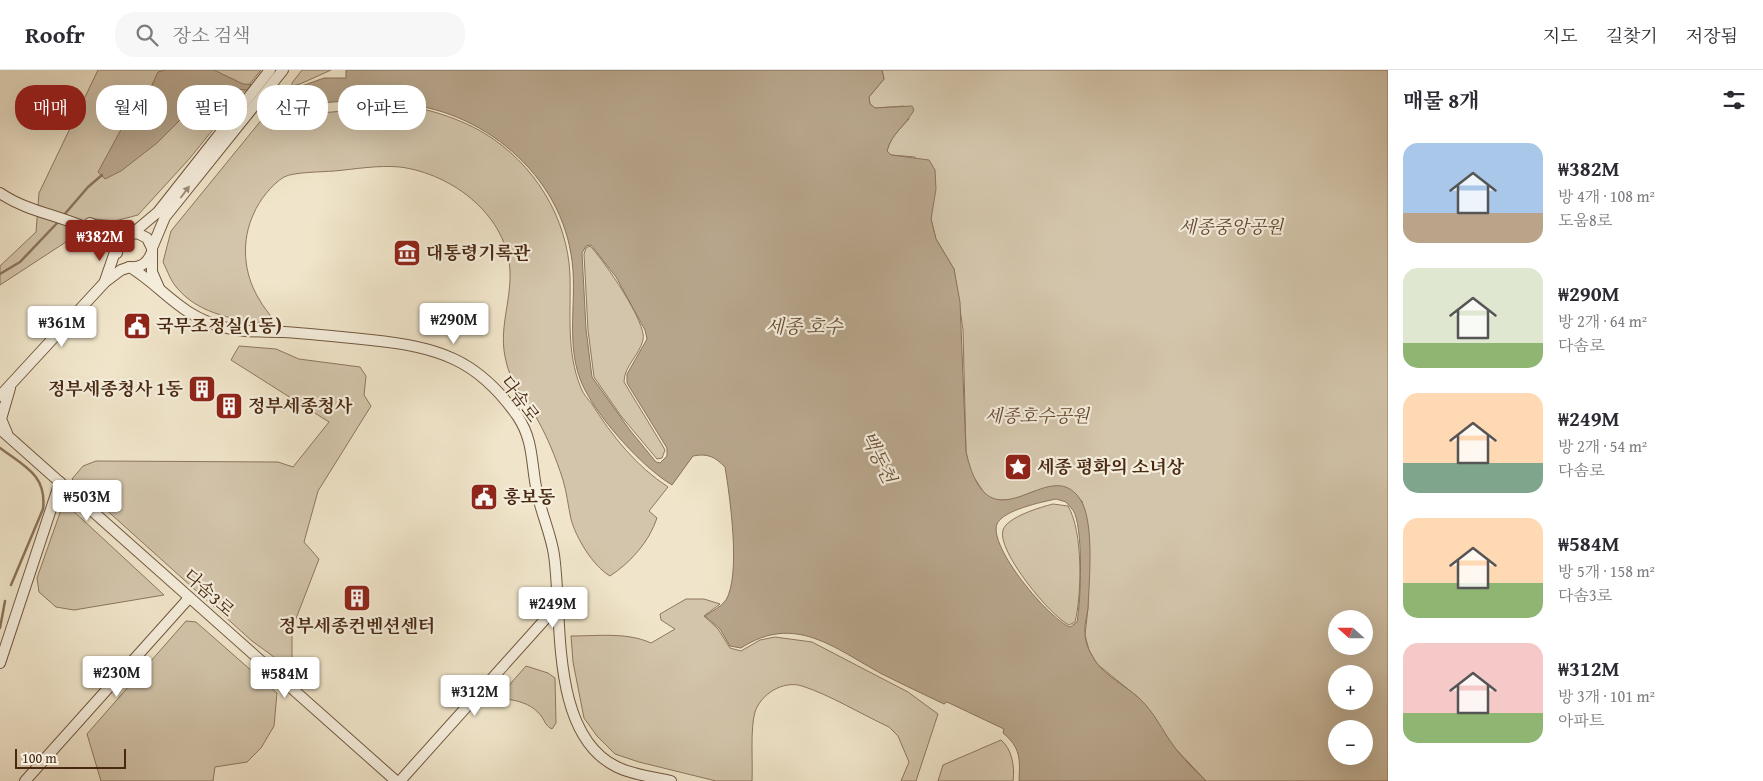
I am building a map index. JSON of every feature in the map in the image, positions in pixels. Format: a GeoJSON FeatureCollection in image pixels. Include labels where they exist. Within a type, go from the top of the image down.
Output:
{"type":"FeatureCollection","features":[{"type":"Feature","properties":{"kind":"street"},"geometry":{"type":"LineString","coordinates":[[0,396],[105,282],[122,270],[146,263],[162,215],[249,102],[277,72]]}},
{"type":"Feature","properties":{"kind":"street"},"geometry":{"type":"LineString","coordinates":[[0,184],[19,197],[53,208],[78,220]]}},
{"type":"Feature","properties":{"kind":"street"},"geometry":{"type":"LineString","coordinates":[[0,192],[14,201],[42,211],[78,220],[116,234],[129,234],[147,238],[151,251]]}},
{"type":"Feature","properties":{"kind":"street"},"geometry":{"type":"LineString","coordinates":[[100,227],[117,229],[133,226],[162,215]]}},
{"type":"Feature","properties":{"kind":"street"},"geometry":{"type":"LineString","coordinates":[[105,282],[121,238],[162,215]]}},
{"type":"Feature","properties":{"kind":"street"},"geometry":{"type":"LineString","coordinates":[[159,289],[154,255],[162,215]]}},
{"type":"Feature","properties":{"kind":"street","name":"다솜로"},"geometry":{"type":"LineString","coordinates":[[78,220],[107,239],[116,249],[120,261],[159,289],[178,307],[191,316],[222,327],[241,331],[310,334],[409,344],[429,348],[476,371],[497,389],[519,419],[529,439],[536,492],[554,555],[557,606],[572,712],[588,742],[599,755],[617,767],[671,781]]}},
{"type":"Feature","properties":{"kind":"street","name":"다솜로"},"geometry":{"type":"LineString","coordinates":[[151,251],[152,272],[159,289]]}},
{"type":"Feature","properties":{"kind":"street"},"geometry":{"type":"LineString","coordinates":[[9,436],[3,428],[1,419],[11,385]]}},
{"type":"Feature","properties":{"kind":"street","name":"다솜3로"},"geometry":{"type":"LineString","coordinates":[[0,429],[396,781]]}},
{"type":"Feature","properties":{"kind":"street"},"geometry":{"type":"LineString","coordinates":[[0,664],[60,482]]}},
{"type":"Feature","properties":{"kind":"street"},"geometry":{"type":"LineString","coordinates":[[26,781],[189,598]]}},
{"type":"Feature","properties":{"kind":"street"},"geometry":{"type":"LineString","coordinates":[[400,781],[557,606]]}},
{"type":"Feature","properties":{"kind":"green space"},"geometry":{"type":"Polygon","coordinates":[[[98,70],[261,70],[247,87],[247,85],[177,85],[177,130],[213,130],[190,158],[138,215],[115,221],[95,219],[69,240],[0,285],[0,266],[36,232],[39,193],[69,130],[86,130],[86,95],[98,70]]]}},
{"type":"Feature","properties":{"kind":"green space"},"geometry":{"type":"Polygon","coordinates":[[[302,70],[331,70],[300,84],[292,85],[302,70]]]}},
{"type":"Feature","properties":{"kind":"green space","name":"세종중앙공원"},"geometry":{"type":"Polygon","coordinates":[[[882,70],[1388,70],[1388,781],[1206,781],[1173,746],[1139,698],[1097,664],[1089,650],[1085,635],[1088,608],[1088,529],[1082,501],[1035,491],[1013,500],[995,500],[987,497],[971,473],[966,452],[963,330],[954,269],[936,239],[931,219],[932,206],[915,157],[891,155],[887,151],[893,138],[909,119],[904,106],[875,108],[870,104],[869,97],[884,79],[882,70]]]}},
{"type":"Feature","properties":{"kind":"green space"},"geometry":{"type":"Polygon","coordinates":[[[426,110],[461,122],[484,133],[502,145],[533,176],[555,213],[563,233],[568,254],[570,276],[571,347],[576,374],[582,390],[608,428],[626,450],[645,470],[668,487],[649,511],[657,518],[644,543],[632,558],[610,576],[597,566],[577,535],[571,519],[563,480],[550,446],[538,420],[508,368],[503,338],[510,283],[507,252],[499,233],[488,216],[474,201],[458,189],[439,178],[420,171],[400,167],[375,167],[301,173],[288,175],[279,180],[266,193],[256,208],[247,234],[246,245],[247,267],[250,278],[261,302],[274,321],[270,325],[220,315],[197,305],[187,298],[173,283],[163,262],[171,231],[257,125],[257,130],[328,130],[328,112],[338,111],[338,130],[426,130],[426,110]]]}},
{"type":"Feature","properties":{"kind":"green space"},"geometry":{"type":"Polygon","coordinates":[[[590,246],[623,292],[639,320],[643,332],[643,340],[626,371],[624,382],[665,450],[662,458],[657,459],[621,416],[594,377],[588,330],[584,254],[586,248],[590,246]]]}},
{"type":"Feature","properties":{"kind":"green space"},"geometry":{"type":"Polygon","coordinates":[[[239,346],[276,349],[299,359],[360,367],[366,376],[364,395],[371,406],[318,491],[304,542],[319,559],[292,629],[292,661],[285,665],[252,641],[72,479],[83,466],[96,461],[278,462],[293,467],[329,422],[231,360],[239,346]]]}},
{"type":"Feature","properties":{"kind":"green space"},"geometry":{"type":"Polygon","coordinates":[[[1053,504],[1068,506],[1073,517],[1079,546],[1079,596],[1075,622],[1069,625],[1050,610],[1038,597],[1016,567],[1003,539],[1003,530],[1011,521],[1025,513],[1053,504]]]}},
{"type":"Feature","properties":{"kind":"green space"},"geometry":{"type":"Polygon","coordinates":[[[69,507],[164,595],[74,610],[56,607],[39,592],[37,578],[61,510],[69,507]]]}},
{"type":"Feature","properties":{"kind":"green space"},"geometry":{"type":"Polygon","coordinates":[[[686,599],[704,599],[720,604],[704,616],[718,629],[730,648],[741,651],[760,640],[775,637],[812,642],[908,692],[938,714],[916,781],[901,781],[909,762],[898,736],[889,727],[823,694],[795,685],[787,685],[774,690],[767,694],[758,705],[753,719],[752,781],[716,781],[639,762],[615,754],[597,736],[584,718],[573,662],[571,636],[622,636],[651,643],[675,629],[661,620],[660,614],[686,599]]]}},
{"type":"Feature","properties":{"kind":"green space"},"geometry":{"type":"Polygon","coordinates":[[[186,621],[196,622],[277,693],[274,726],[261,748],[247,762],[215,767],[213,781],[101,781],[87,734],[186,621]]]}},
{"type":"Feature","properties":{"kind":"green space"},"geometry":{"type":"Polygon","coordinates":[[[526,666],[548,673],[555,678],[556,723],[552,729],[538,712],[528,705],[498,698],[526,666]]]}},
{"type":"Feature","properties":{"kind":"green space"},"geometry":{"type":"Polygon","coordinates":[[[1001,740],[1008,748],[1012,759],[1013,781],[938,781],[943,765],[1001,740]]]}},
{"type":"Feature","properties":{"kind":"water","name":"세종 호수"},"geometry":{"type":"Polygon","coordinates":[[[165,70],[214,70],[243,84],[258,85],[257,91],[247,90],[247,85],[177,85],[177,123],[157,143],[121,171],[105,179],[98,172],[121,130],[167,130],[167,85],[152,85],[158,72],[165,70]]]}},
{"type":"Feature","properties":{"kind":"water","name":"세종 호수"},"geometry":{"type":"Polygon","coordinates":[[[346,70],[882,70],[884,79],[869,97],[870,104],[875,108],[912,106],[914,110],[895,135],[887,151],[891,155],[929,160],[935,170],[936,189],[931,219],[936,239],[954,269],[960,302],[966,452],[976,482],[989,496],[1004,500],[1052,486],[1067,487],[1080,499],[1088,522],[1090,552],[1088,608],[1085,624],[1086,642],[1089,649],[1100,667],[1145,704],[1177,750],[1206,781],[1019,781],[1018,754],[1009,738],[1003,733],[1004,729],[947,702],[944,704],[882,674],[831,645],[797,634],[779,634],[761,638],[741,648],[730,646],[720,629],[705,616],[726,600],[733,573],[733,535],[725,467],[711,457],[703,455],[693,456],[672,485],[635,455],[611,428],[591,401],[584,388],[574,356],[571,254],[563,223],[548,194],[529,168],[506,146],[479,128],[450,114],[426,108],[426,85],[338,85],[338,102],[328,102],[328,85],[305,85],[324,78],[346,78],[346,70]],[[591,245],[586,246],[582,253],[586,329],[592,377],[629,429],[656,462],[660,463],[667,456],[667,448],[627,383],[627,374],[647,339],[645,330],[616,277],[591,245]],[[1056,499],[1015,511],[1001,519],[997,524],[997,535],[1002,549],[1023,582],[1049,611],[1070,627],[1077,622],[1080,568],[1078,524],[1075,514],[1066,502],[1056,499]]]}},
{"type":"Feature","properties":{"kind":"waterway"},"geometry":{"type":"LineString","coordinates":[[63,216],[88,187],[102,175]]}},
{"type":"Feature","properties":{"kind":"waterway"},"geometry":{"type":"LineString","coordinates":[[0,274],[20,262],[60,220]]}},
{"type":"Feature","properties":{"kind":"waterway"},"geometry":{"type":"LineString","coordinates":[[0,448],[32,472],[41,488],[43,497],[43,509],[11,585]]}},
{"type":"Feature","properties":{"kind":"waterway"},"geometry":{"type":"LineString","coordinates":[[0,628],[5,601]]}},
{"type":"Feature","properties":{"kind":"place","name":"대통령기록관"},"geometry":{"type":"Point","coordinates":[407,253]}},
{"type":"Feature","properties":{"kind":"place","name":"국무조정실(1동)"},"geometry":{"type":"Point","coordinates":[137,326]}},
{"type":"Feature","properties":{"kind":"place","name":"정부세종청사 1동"},"geometry":{"type":"Point","coordinates":[202,389]}},
{"type":"Feature","properties":{"kind":"place","name":"정부세종청사"},"geometry":{"type":"Point","coordinates":[229,406]}},
{"type":"Feature","properties":{"kind":"place","name":"세종 평화의 소녀상"},"geometry":{"type":"Point","coordinates":[1018,467]}},
{"type":"Feature","properties":{"kind":"place","name":"홍보동"},"geometry":{"type":"Point","coordinates":[484,497]}},
{"type":"Feature","properties":{"kind":"place","name":"정부세종컨벤션센터"},"geometry":{"type":"Point","coordinates":[357,598]}},
{"type":"Feature","properties":{"kind":"park label","name":"세종호수공원"},"geometry":{"type":"Point","coordinates":[1037,416]}},
{"type":"Feature","properties":{"kind":"water label","name":"백동천"},"geometry":{"type":"Point","coordinates":[879,457]}}]}
